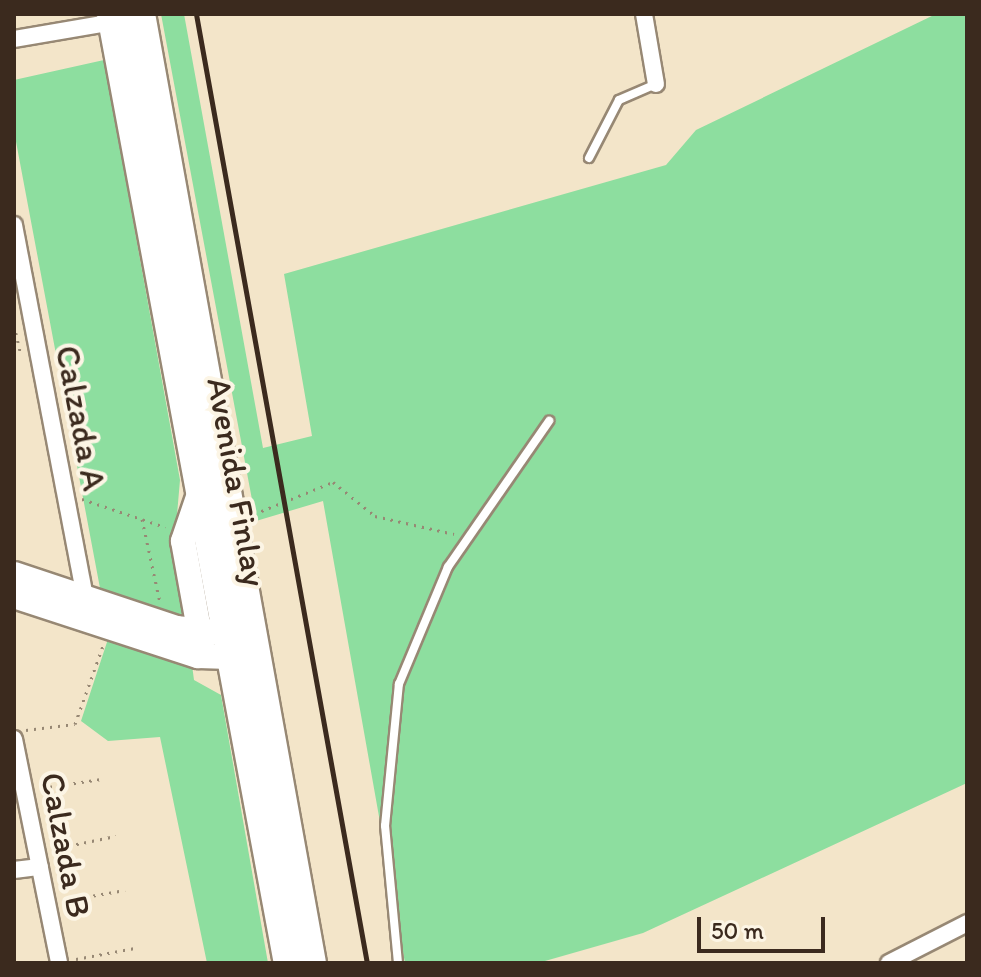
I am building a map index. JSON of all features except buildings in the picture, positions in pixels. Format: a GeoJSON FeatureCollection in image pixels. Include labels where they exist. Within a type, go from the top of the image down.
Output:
{"type":"FeatureCollection","features":[{"type":"Feature","properties":{"kind":"highway","name":"Avenida Finlay"},"geometry":{"type":"LineString","coordinates":[[126,17],[222,642],[311,963]]}},
{"type":"Feature","properties":{"kind":"highway","name":"Avenida Finlay"},"geometry":{"type":"LineString","coordinates":[[126,17],[222,642],[289,963]]}},
{"type":"Feature","properties":{"kind":"street"},"geometry":{"type":"LineString","coordinates":[[644,14],[656,84]]}},
{"type":"Feature","properties":{"kind":"street"},"geometry":{"type":"LineString","coordinates":[[14,39],[126,17]]}},
{"type":"Feature","properties":{"kind":"street","name":"Calzada A"},"geometry":{"type":"LineString","coordinates":[[14,225],[22,307],[85,596],[100,625]]}},
{"type":"Feature","properties":{"kind":"street"},"geometry":{"type":"LineString","coordinates":[[200,491],[185,534],[222,642]]}},
{"type":"Feature","properties":{"kind":"street"},"geometry":{"type":"LineString","coordinates":[[14,574],[222,642]]}},
{"type":"Feature","properties":{"kind":"street"},"geometry":{"type":"LineString","coordinates":[[14,596],[100,625],[222,642]]}},
{"type":"Feature","properties":{"kind":"street","name":"Calzada B"},"geometry":{"type":"LineString","coordinates":[[20,734],[40,867],[66,961]]}},
{"type":"Feature","properties":{"kind":"street"},"geometry":{"type":"LineString","coordinates":[[14,870],[40,867]]}},
{"type":"Feature","properties":{"kind":"street"},"geometry":{"type":"LineString","coordinates":[[889,963],[967,923]]}},
{"type":"Feature","properties":{"kind":"lane"},"geometry":{"type":"LineString","coordinates":[[589,158],[619,100],[656,84]]}},
{"type":"Feature","properties":{"kind":"lane"},"geometry":{"type":"LineString","coordinates":[[398,963],[385,826],[391,722],[419,626],[466,537],[549,421]]}},
{"type":"Feature","properties":{"kind":"path"},"geometry":{"type":"LineString","coordinates":[[247,517],[333,482],[375,516],[466,537]]}},
{"type":"Feature","properties":{"kind":"path"},"geometry":{"type":"LineString","coordinates":[[65,494],[185,534]]}},
{"type":"Feature","properties":{"kind":"path"},"geometry":{"type":"LineString","coordinates":[[142,519],[161,606],[147,601]]}},
{"type":"Feature","properties":{"kind":"path"},"geometry":{"type":"LineString","coordinates":[[20,734],[75,724],[100,625]]}},
{"type":"Feature","properties":{"kind":"path"},"geometry":{"type":"LineString","coordinates":[[38,789],[101,779]]}},
{"type":"Feature","properties":{"kind":"path"},"geometry":{"type":"LineString","coordinates":[[51,850],[116,836]]}},
{"type":"Feature","properties":{"kind":"path"},"geometry":{"type":"LineString","coordinates":[[61,901],[125,890]]}},
{"type":"Feature","properties":{"kind":"path"},"geometry":{"type":"LineString","coordinates":[[66,961],[135,948]]}},
{"type":"Feature","properties":{"kind":"green space"},"geometry":{"type":"Polygon","coordinates":[[[161,14],[184,14],[263,448],[312,436],[284,274],[666,165],[696,130],[936,14],[967,14],[967,783],[643,933],[538,963],[405,963],[323,501],[256,521],[161,14]]]}},
{"type":"Feature","properties":{"kind":"green space"},"geometry":{"type":"Polygon","coordinates":[[[104,60],[180,480],[175,538],[194,680],[221,695],[268,963],[207,963],[160,737],[108,741],[81,721],[109,636],[14,131],[14,80],[104,60]]]}},
{"type":"Feature","properties":{"kind":"railway"},"geometry":{"type":"LineString","coordinates":[[196,14],[367,963]]}}]}
